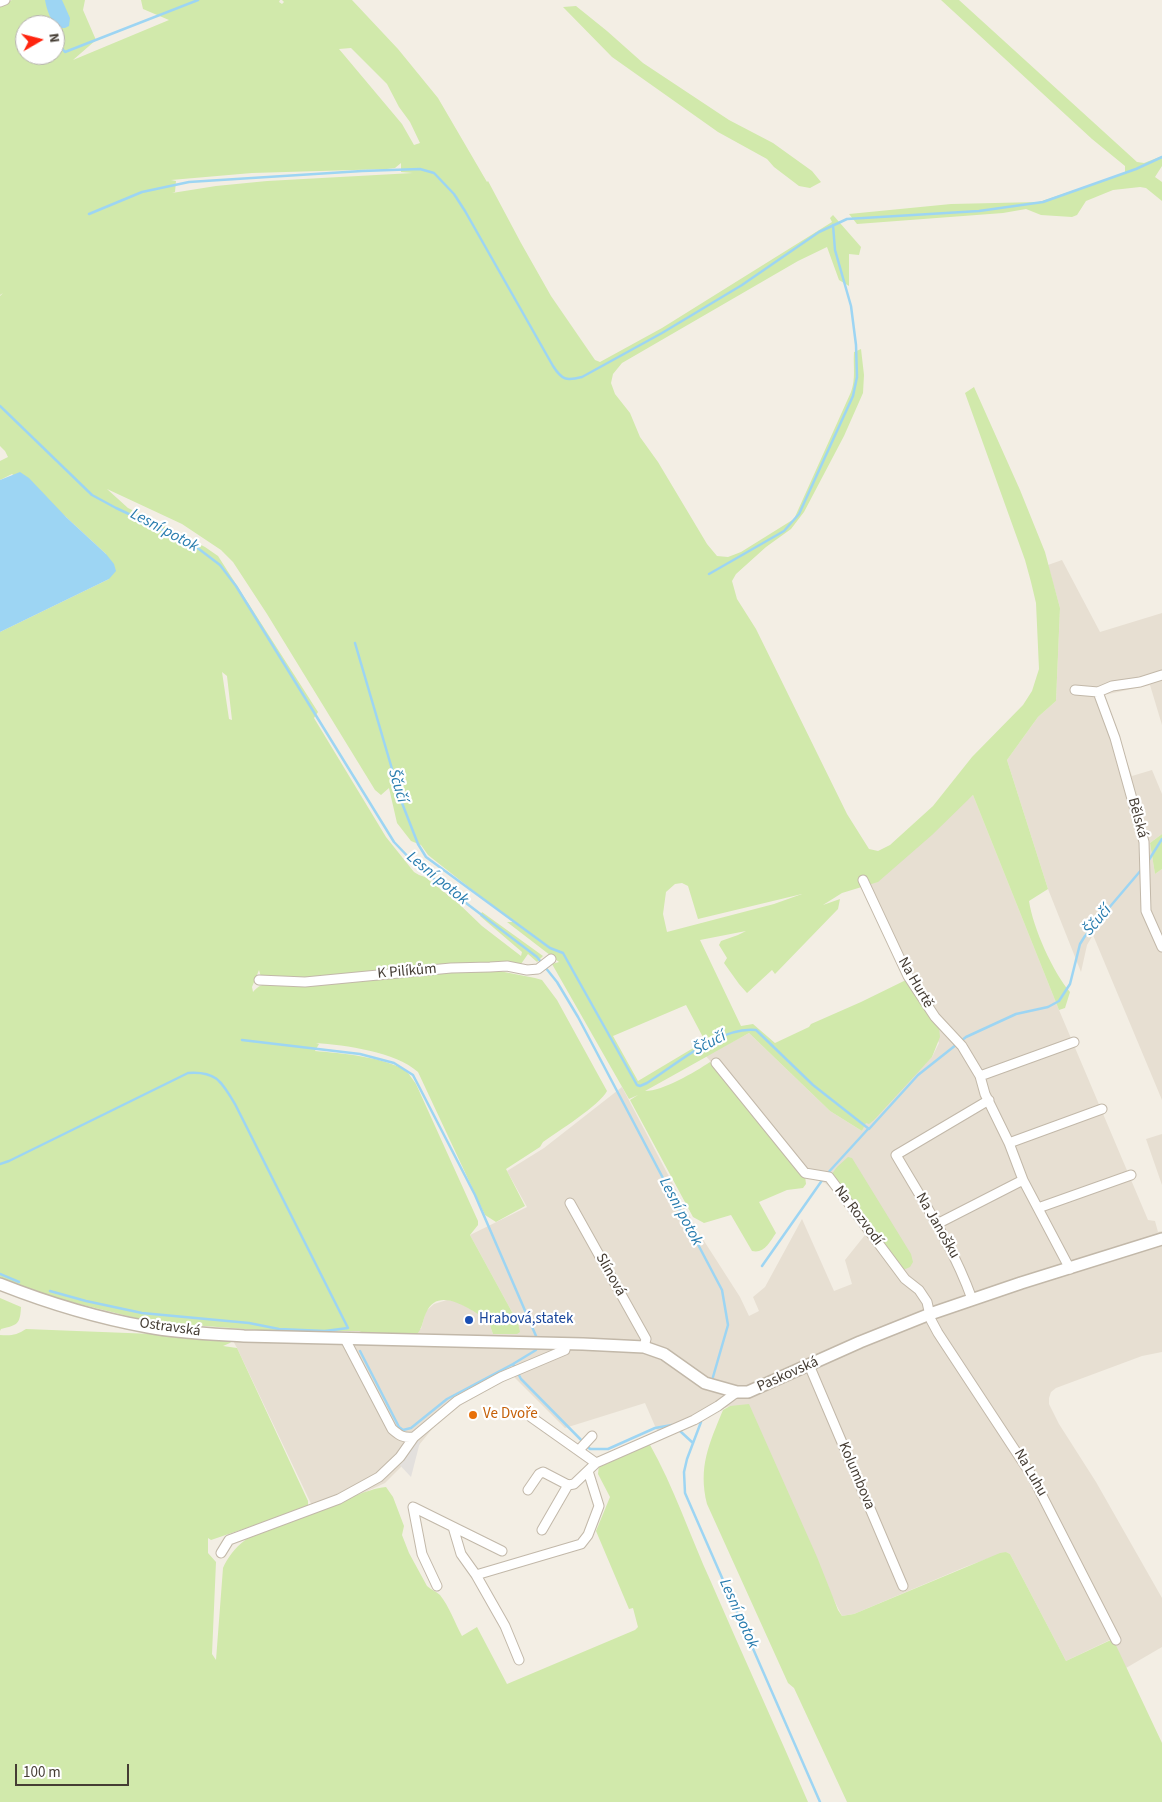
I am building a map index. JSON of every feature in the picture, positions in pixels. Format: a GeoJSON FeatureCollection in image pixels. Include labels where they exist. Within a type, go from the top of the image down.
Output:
{"type":"FeatureCollection","features":[{"type":"Feature","properties":{"kind":"street"},"geometry":{"type":"LineString","coordinates":[[0,2],[5,0]]}},
{"type":"Feature","properties":{"kind":"street"},"geometry":{"type":"LineString","coordinates":[[1075,690],[1098,692],[1112,686],[1140,682],[1162,675]]}},
{"type":"Feature","properties":{"kind":"street","name":"Bělská"},"geometry":{"type":"LineString","coordinates":[[1098,692],[1115,738],[1144,842],[1146,912],[1162,947]]}},
{"type":"Feature","properties":{"kind":"street","name":"Na Hurtě"},"geometry":{"type":"LineString","coordinates":[[863,880],[908,976],[935,1016],[959,1043],[980,1076],[1023,1180],[1070,1269]]}},
{"type":"Feature","properties":{"kind":"street","name":"K Pilíkům"},"geometry":{"type":"LineString","coordinates":[[259,980],[305,982],[451,968],[506,966],[527,970],[538,969],[549,960]]}},
{"type":"Feature","properties":{"kind":"street"},"geometry":{"type":"LineString","coordinates":[[980,1076],[1074,1042]]}},
{"type":"Feature","properties":{"kind":"street","name":"Na Rozvodí"},"geometry":{"type":"LineString","coordinates":[[716,1063],[805,1173],[829,1177],[905,1279],[919,1290],[927,1302],[930,1314]]}},
{"type":"Feature","properties":{"kind":"street","name":"Na Janošku"},"geometry":{"type":"LineString","coordinates":[[972,1299],[961,1268],[896,1155],[989,1100]]}},
{"type":"Feature","properties":{"kind":"street"},"geometry":{"type":"LineString","coordinates":[[1009,1143],[1102,1109]]}},
{"type":"Feature","properties":{"kind":"street"},"geometry":{"type":"LineString","coordinates":[[1038,1208],[1131,1175]]}},
{"type":"Feature","properties":{"kind":"street"},"geometry":{"type":"LineString","coordinates":[[937,1224],[1023,1180]]}},
{"type":"Feature","properties":{"kind":"street","name":"Slínová"},"geometry":{"type":"LineString","coordinates":[[570,1203],[646,1339],[644,1348]]}},
{"type":"Feature","properties":{"kind":"street","name":"Paskovská"},"geometry":{"type":"LineString","coordinates":[[345,1339],[566,1344],[644,1348],[664,1354],[711,1385],[737,1392],[756,1390],[860,1342],[930,1314],[1021,1282],[1070,1269],[1162,1240]]}},
{"type":"Feature","properties":{"kind":"street","name":"Ostravská"},"geometry":{"type":"LineString","coordinates":[[0,1284],[36,1298],[103,1317],[150,1327],[244,1336],[345,1339]]}},
{"type":"Feature","properties":{"kind":"street","name":"Na Luhu"},"geometry":{"type":"LineString","coordinates":[[930,1314],[938,1333],[1032,1476],[1116,1640]]}},
{"type":"Feature","properties":{"kind":"street"},"geometry":{"type":"LineString","coordinates":[[345,1339],[392,1429],[400,1436],[414,1437]]}},
{"type":"Feature","properties":{"kind":"street"},"geometry":{"type":"LineString","coordinates":[[221,1554],[229,1540],[339,1499],[379,1477],[400,1457],[414,1437],[457,1401],[501,1377],[565,1350],[566,1344]]}},
{"type":"Feature","properties":{"kind":"street","name":"Kolumbova"},"geometry":{"type":"LineString","coordinates":[[809,1365],[903,1586]]}},
{"type":"Feature","properties":{"kind":"street"},"geometry":{"type":"LineString","coordinates":[[528,1490],[543,1472],[568,1485],[574,1484],[596,1463],[702,1415],[737,1392]]}},
{"type":"Feature","properties":{"kind":"street"},"geometry":{"type":"LineString","coordinates":[[531,1417],[586,1443],[596,1463]]}},
{"type":"Feature","properties":{"kind":"street"},"geometry":{"type":"LineString","coordinates":[[476,1575],[582,1544],[599,1506],[588,1471]]}},
{"type":"Feature","properties":{"kind":"street"},"geometry":{"type":"LineString","coordinates":[[542,1530],[568,1485]]}},
{"type":"Feature","properties":{"kind":"street"},"geometry":{"type":"LineString","coordinates":[[438,1586],[422,1554],[413,1507],[502,1551]]}},
{"type":"Feature","properties":{"kind":"street"},"geometry":{"type":"LineString","coordinates":[[453,1527],[461,1554],[476,1575],[505,1626],[519,1660]]}},
{"type":"Feature","properties":{"kind":"shaded area"},"geometry":{"type":"Polygon","coordinates":[[[1062,560],[1100,632],[1162,613],[1162,725],[1150,685],[1104,695],[1132,776],[1152,770],[1162,794],[1162,834],[1150,843],[1155,874],[1162,869],[1162,1100],[1093,935],[1087,945],[1081,972],[1048,889],[1007,760],[1038,717],[1056,701],[1060,608],[1048,565],[1062,560]]]}},
{"type":"Feature","properties":{"kind":"shaded area"},"geometry":{"type":"Polygon","coordinates":[[[973,795],[1059,1010],[1148,1220],[1155,1221],[1158,1232],[1162,1231],[1162,1352],[1142,1356],[1056,1388],[1051,1392],[1049,1404],[1162,1598],[1162,1647],[1126,1668],[1112,1639],[1066,1661],[1010,1554],[1006,1552],[965,1567],[854,1614],[842,1616],[736,1406],[730,1406],[658,1433],[645,1403],[565,1428],[513,1376],[461,1405],[437,1423],[401,1467],[385,1483],[315,1512],[226,1328],[345,1332],[421,1329],[426,1311],[434,1304],[447,1300],[456,1301],[488,1320],[493,1334],[501,1334],[518,1323],[470,1235],[527,1207],[507,1171],[544,1148],[622,1087],[697,1230],[740,1297],[749,1316],[759,1311],[753,1297],[765,1287],[802,1219],[834,1291],[852,1284],[845,1260],[865,1235],[833,1190],[825,1183],[806,1177],[706,1056],[749,1033],[830,1111],[862,1131],[866,1122],[932,1057],[939,1043],[862,887],[973,795]]]}},
{"type":"Feature","properties":{"kind":"shaded area"},"geometry":{"type":"Polygon","coordinates":[[[1162,1134],[1162,1185],[1146,1139],[1162,1134]]]}},
{"type":"Feature","properties":{"kind":"shaded area"},"geometry":{"type":"Polygon","coordinates":[[[414,1437],[420,1442],[411,1477],[396,1461],[414,1437]]]}},
{"type":"Feature","properties":{"kind":"green space"},"geometry":{"type":"Polygon","coordinates":[[[12,0],[85,0],[83,10],[96,40],[73,60],[169,20],[143,9],[141,0],[280,0],[279,2],[282,4],[284,2],[282,0],[352,0],[398,49],[438,98],[488,181],[551,296],[595,360],[600,362],[662,328],[832,222],[830,218],[833,215],[861,247],[859,255],[849,254],[849,286],[839,280],[827,247],[798,261],[622,363],[613,374],[611,383],[615,394],[630,413],[640,437],[658,462],[707,544],[717,556],[728,557],[741,552],[794,519],[853,387],[854,352],[861,349],[864,375],[863,393],[844,436],[804,512],[791,529],[766,547],[736,574],[732,581],[737,599],[756,629],[847,814],[869,849],[878,851],[890,845],[933,806],[972,757],[1023,705],[1032,691],[1039,669],[1036,603],[1025,560],[965,393],[974,387],[1020,490],[1045,552],[1060,608],[1056,701],[1038,717],[1007,760],[1048,889],[1029,901],[1031,912],[1051,962],[1070,992],[1065,1008],[1059,1010],[973,795],[932,835],[878,882],[842,893],[823,905],[840,899],[838,909],[775,974],[772,970],[747,993],[724,963],[727,958],[719,945],[721,941],[746,931],[700,940],[741,1026],[753,1024],[775,1043],[809,1027],[811,1024],[908,979],[939,1027],[940,1037],[932,1057],[874,1120],[869,1124],[866,1123],[862,1131],[830,1111],[749,1033],[645,1091],[661,1088],[688,1076],[710,1062],[805,1176],[806,1184],[803,1188],[787,1190],[759,1202],[776,1233],[763,1249],[752,1251],[731,1215],[704,1223],[693,1217],[630,1100],[638,1095],[629,1099],[552,964],[559,962],[507,922],[513,922],[428,855],[421,845],[411,841],[397,823],[389,788],[381,795],[375,790],[233,562],[221,550],[182,524],[107,489],[128,508],[205,547],[218,556],[318,712],[314,718],[386,837],[414,872],[425,877],[458,903],[482,926],[521,956],[522,952],[480,916],[482,912],[543,956],[537,962],[528,954],[521,964],[480,963],[306,980],[261,977],[259,970],[252,987],[253,992],[258,987],[266,984],[276,984],[277,986],[281,984],[489,969],[535,978],[542,980],[557,1000],[607,1091],[587,1111],[543,1142],[540,1147],[506,1169],[525,1206],[496,1222],[485,1215],[418,1072],[397,1059],[370,1051],[316,1043],[319,1044],[315,1051],[376,1059],[399,1067],[407,1072],[416,1084],[478,1221],[478,1225],[470,1235],[518,1323],[520,1332],[517,1334],[493,1334],[488,1320],[465,1306],[447,1300],[438,1301],[431,1305],[416,1335],[364,1333],[359,1331],[271,1331],[152,1322],[47,1296],[0,1277],[0,632],[109,579],[106,554],[66,517],[12,474],[0,480],[0,461],[8,457],[0,446],[0,296],[3,293],[0,295],[0,5],[12,0]],[[351,48],[339,49],[402,124],[414,145],[420,143],[410,122],[399,107],[387,84],[351,48]],[[401,163],[395,168],[252,173],[171,180],[176,181],[175,192],[172,193],[267,181],[413,173],[401,172],[401,163]],[[222,672],[229,719],[232,720],[227,676],[222,672]],[[682,883],[675,884],[666,892],[663,914],[667,932],[774,904],[802,894],[698,919],[688,886],[682,883]],[[686,1005],[613,1036],[638,1081],[705,1041],[686,1005]]]}},
{"type":"Feature","properties":{"kind":"green space"},"geometry":{"type":"Polygon","coordinates":[[[941,0],[959,0],[1137,162],[1144,163],[1162,156],[1162,166],[1155,177],[1162,182],[1162,201],[1146,188],[1140,187],[1113,190],[1086,201],[1077,215],[1072,217],[1041,215],[1026,209],[1003,213],[857,224],[849,214],[951,204],[1039,202],[1125,173],[1125,166],[1092,139],[941,0]]]}},
{"type":"Feature","properties":{"kind":"green space"},"geometry":{"type":"Polygon","coordinates":[[[576,6],[643,63],[729,120],[773,143],[812,171],[821,182],[810,188],[799,186],[774,167],[767,159],[718,132],[612,57],[563,7],[576,6]]]}},
{"type":"Feature","properties":{"kind":"green space"},"geometry":{"type":"Polygon","coordinates":[[[1162,834],[1162,869],[1155,874],[1150,843],[1162,834]]]}},
{"type":"Feature","properties":{"kind":"green space"},"geometry":{"type":"Polygon","coordinates":[[[848,1157],[852,1158],[911,1254],[913,1262],[910,1267],[901,1271],[831,1175],[848,1157]]]}},
{"type":"Feature","properties":{"kind":"green space"},"geometry":{"type":"Polygon","coordinates":[[[0,1298],[21,1307],[17,1323],[0,1331],[0,1298]]]}},
{"type":"Feature","properties":{"kind":"green space"},"geometry":{"type":"Polygon","coordinates":[[[26,1329],[153,1334],[232,1341],[223,1346],[237,1348],[308,1501],[308,1507],[211,1540],[208,1538],[208,1553],[216,1562],[212,1654],[216,1660],[223,1568],[238,1546],[260,1531],[317,1512],[360,1494],[386,1487],[393,1497],[404,1526],[402,1535],[409,1553],[427,1586],[443,1599],[462,1636],[477,1627],[507,1684],[635,1630],[638,1627],[633,1608],[629,1609],[596,1531],[610,1497],[598,1474],[599,1465],[649,1443],[674,1494],[703,1565],[808,1802],[0,1802],[0,1335],[14,1335],[26,1329]]]}},
{"type":"Feature","properties":{"kind":"green space"},"geometry":{"type":"Polygon","coordinates":[[[749,1404],[842,1616],[854,1614],[1000,1553],[1006,1552],[1010,1554],[1066,1661],[1113,1639],[1162,1743],[1162,1802],[847,1802],[794,1688],[788,1683],[707,1504],[704,1467],[709,1445],[723,1410],[730,1406],[749,1404]]]}},
{"type":"Feature","properties":{"kind":"water"},"geometry":{"type":"Polygon","coordinates":[[[45,0],[62,0],[70,18],[69,26],[65,28],[65,15],[49,15],[45,0]]]}},
{"type":"Feature","properties":{"kind":"water"},"geometry":{"type":"Polygon","coordinates":[[[20,472],[29,478],[66,517],[106,554],[114,564],[116,571],[109,579],[0,632],[0,480],[20,472]]]}},
{"type":"Feature","properties":{"kind":"waterway"},"geometry":{"type":"LineString","coordinates":[[65,52],[198,0]]}},
{"type":"Feature","properties":{"kind":"waterway"},"geometry":{"type":"LineString","coordinates":[[89,214],[142,192],[189,182],[362,171],[420,169],[434,173],[454,194],[465,211],[553,366],[562,377],[572,379],[582,377],[662,333],[742,285],[819,232],[847,219],[979,211],[1043,202],[1136,169],[1162,157]]}},
{"type":"Feature","properties":{"kind":"waterway"},"geometry":{"type":"LineString","coordinates":[[709,574],[784,531],[799,514],[853,396],[857,377],[856,345],[851,306],[835,250],[833,225]]}},
{"type":"Feature","properties":{"kind":"waterway","name":"Lesní potok"},"geometry":{"type":"LineString","coordinates":[[0,406],[92,495],[191,543],[220,565],[236,586],[394,842],[416,865],[537,957],[557,982],[578,1017],[722,1290],[728,1325],[713,1377]]}},
{"type":"Feature","properties":{"kind":"waterway","name":"Ščučí"},"geometry":{"type":"LineString","coordinates":[[355,643],[402,803],[418,844],[426,857],[550,948],[563,953],[637,1085],[640,1086],[714,1040],[742,1030],[756,1030],[813,1085],[869,1129],[918,1075],[966,1037],[1016,1014],[1048,1007],[1059,1001],[1070,984],[1080,944],[1085,936],[1142,869]]}},
{"type":"Feature","properties":{"kind":"waterway","name":"Ščučí"},"geometry":{"type":"LineString","coordinates":[[1147,863],[1162,839]]}},
{"type":"Feature","properties":{"kind":"waterway"},"geometry":{"type":"LineString","coordinates":[[242,1040],[360,1054],[394,1063],[413,1075],[475,1195],[536,1336]]}},
{"type":"Feature","properties":{"kind":"waterway"},"geometry":{"type":"LineString","coordinates":[[0,1164],[188,1073],[211,1076],[217,1079],[226,1089],[235,1104],[348,1328],[325,1331],[279,1329],[249,1323],[142,1313],[50,1291]]}},
{"type":"Feature","properties":{"kind":"waterway"},"geometry":{"type":"LineString","coordinates":[[826,1175],[868,1129]]}},
{"type":"Feature","properties":{"kind":"waterway"},"geometry":{"type":"LineString","coordinates":[[762,1266],[823,1179]]}},
{"type":"Feature","properties":{"kind":"waterway"},"geometry":{"type":"LineString","coordinates":[[0,1274],[19,1282]]}},
{"type":"Feature","properties":{"kind":"waterway"},"geometry":{"type":"LineString","coordinates":[[513,1364],[536,1350]]}},
{"type":"Feature","properties":{"kind":"waterway"},"geometry":{"type":"LineString","coordinates":[[360,1351],[399,1427],[403,1430],[411,1428],[447,1399],[513,1364],[521,1379],[590,1449],[608,1449],[655,1428],[672,1425]]}},
{"type":"Feature","properties":{"kind":"waterway","name":"Lesní potok"},"geometry":{"type":"LineString","coordinates":[[701,1422],[684,1472],[685,1493],[820,1802]]}},
{"type":"Feature","properties":{"kind":"waterway"},"geometry":{"type":"LineString","coordinates":[[680,1431],[693,1443]]}},
{"type":"Feature","properties":{"kind":"place","name":"Hrabová,statek"},"geometry":{"type":"Point","coordinates":[469,1320]}},
{"type":"Feature","properties":{"kind":"place","name":"Ve Dvoře"},"geometry":{"type":"Point","coordinates":[473,1415]}}]}
